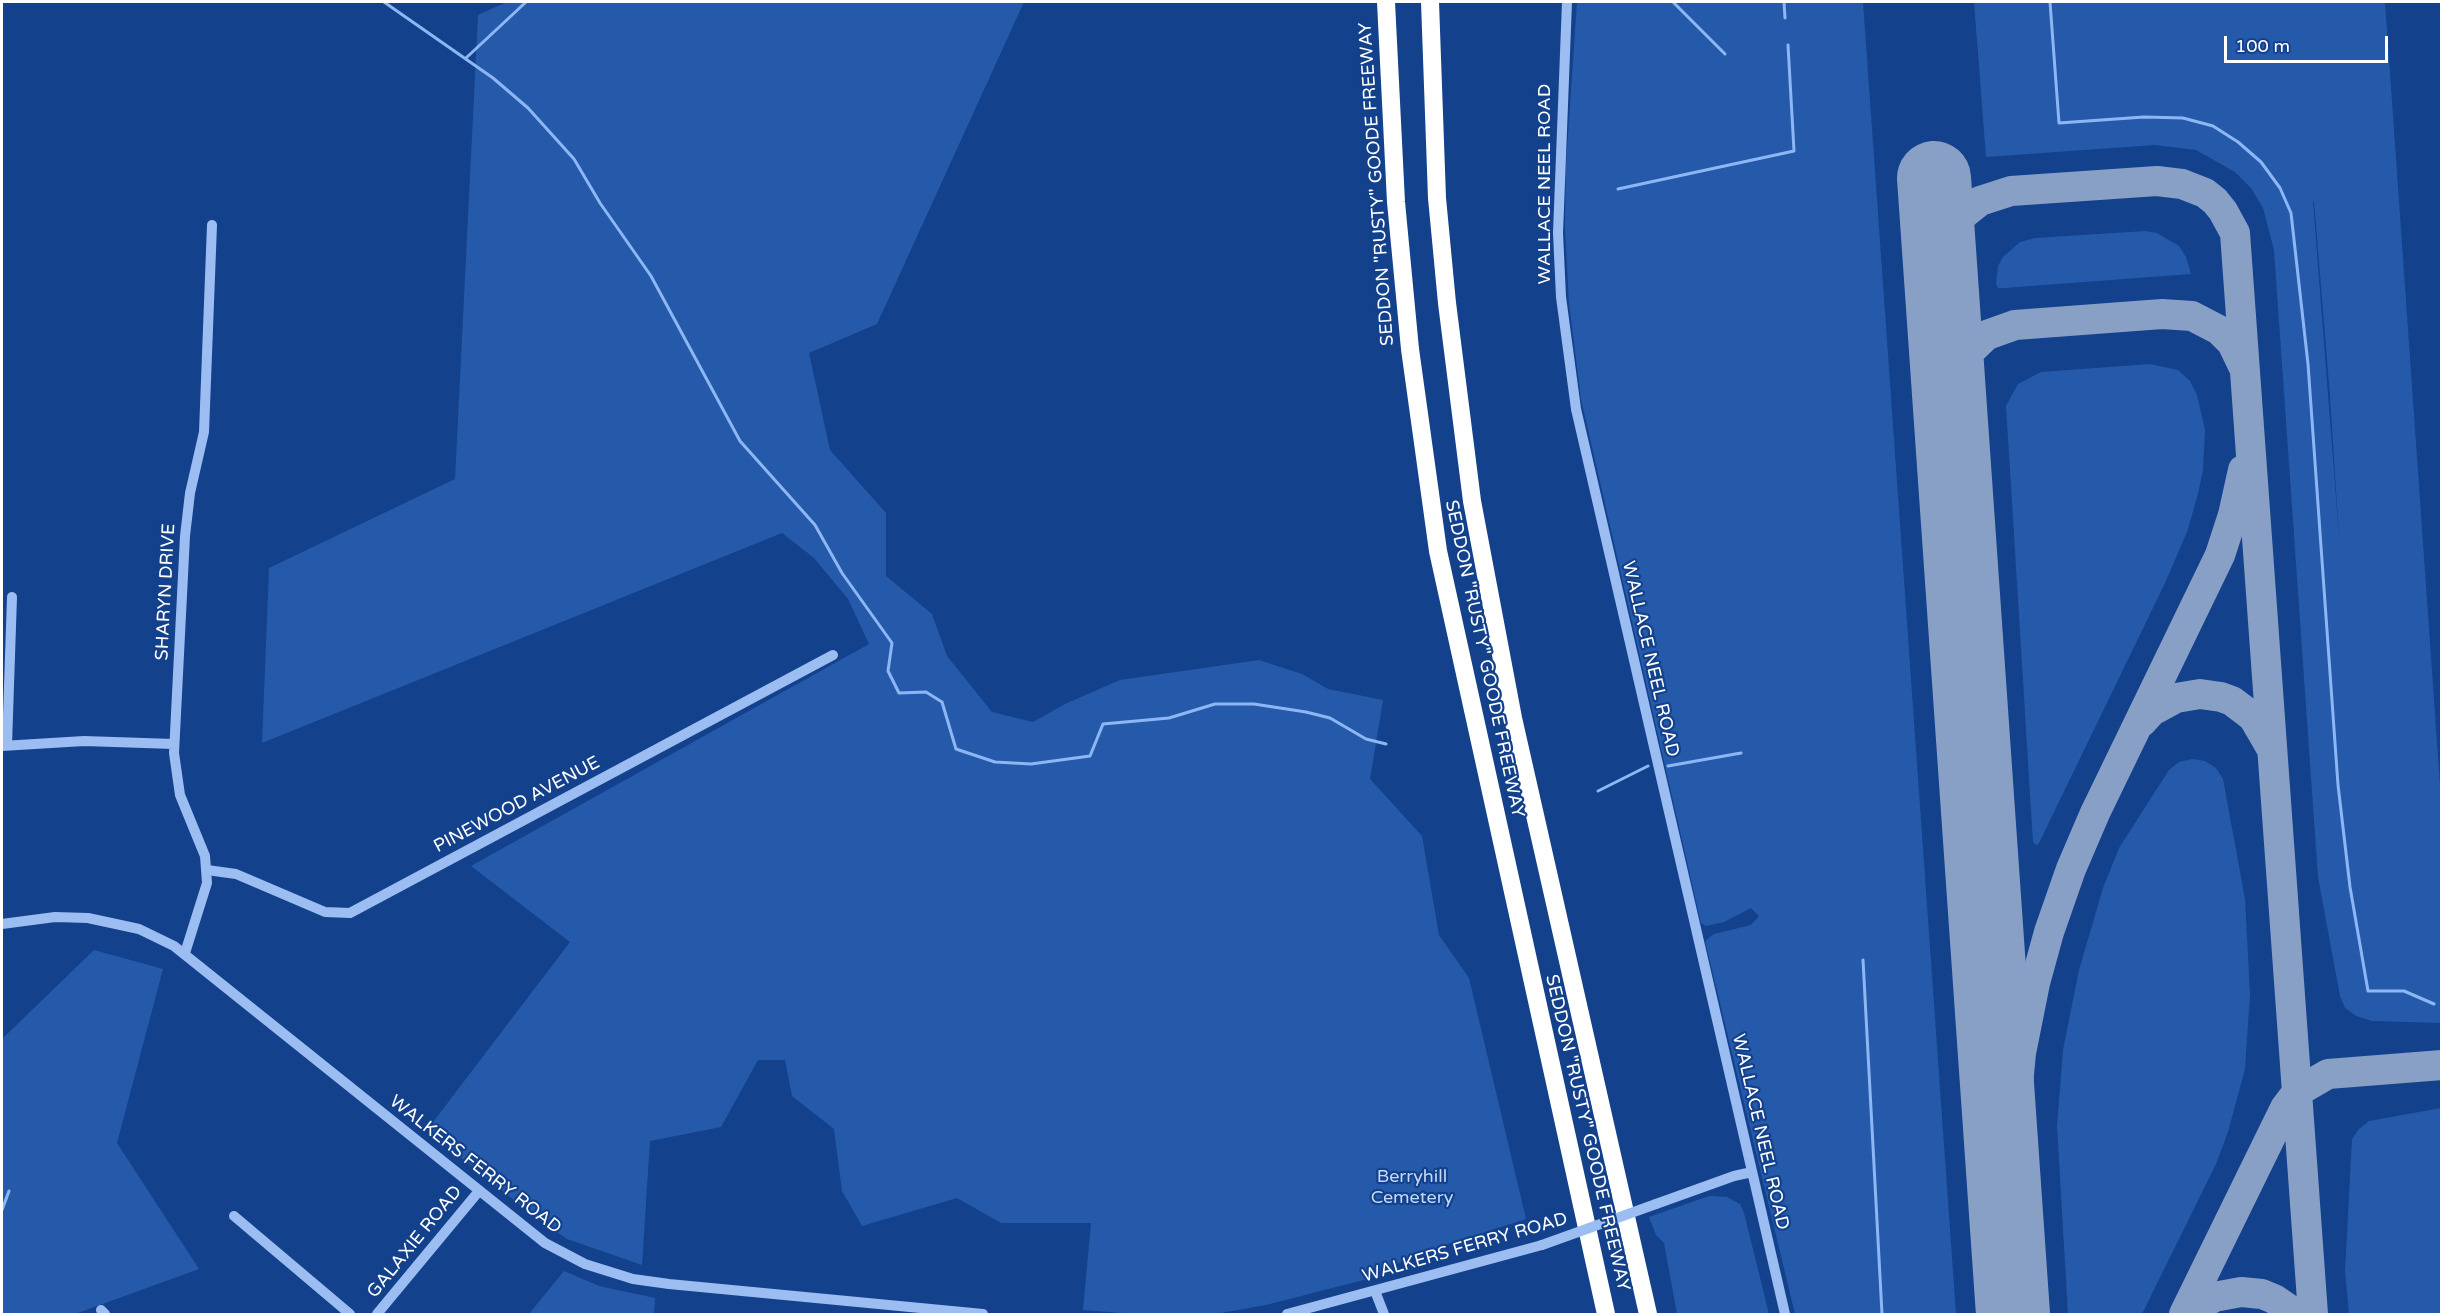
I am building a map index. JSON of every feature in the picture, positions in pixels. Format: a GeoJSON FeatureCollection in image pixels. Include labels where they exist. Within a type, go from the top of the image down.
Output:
{"type":"FeatureCollection","features":[{"type":"Feature","properties":{"kind":"highway","name":"SEDDON \"RUSTY\" GOODE FREEWAY"},"geometry":{"type":"LineString","coordinates":[[1386,2],[1396,202],[1410,349],[1438,551],[1507,871],[1587,1219],[1606,1314]]}},
{"type":"Feature","properties":{"kind":"highway","name":"SEDDON \"RUSTY\" GOODE FREEWAY"},"geometry":{"type":"LineString","coordinates":[[1430,2],[1437,198],[1447,303],[1472,501],[1513,718],[1648,1314]]}},
{"type":"Feature","properties":{"kind":"street","name":"WALLACE NEEL ROAD"},"geometry":{"type":"LineString","coordinates":[[1567,2],[1558,233],[1561,297],[1570,374],[1576,409],[1785,1314]]}},
{"type":"Feature","properties":{"kind":"street","name":"SHARYN DRIVE"},"geometry":{"type":"LineString","coordinates":[[185,953],[205,890],[207,870],[205,856],[180,795],[174,744],[185,536],[190,493],[204,432],[212,225]]}},
{"type":"Feature","properties":{"kind":"street"},"geometry":{"type":"LineString","coordinates":[[12,597],[4,746],[84,741],[174,744]]}},
{"type":"Feature","properties":{"kind":"street","name":"PINEWOOD AVENUE"},"geometry":{"type":"LineString","coordinates":[[207,870],[236,874],[325,912],[350,913],[833,655]]}},
{"type":"Feature","properties":{"kind":"street","name":"WALKERS FERRY ROAD"},"geometry":{"type":"LineString","coordinates":[[2,924],[56,917],[114,921],[154,935],[185,953],[479,1191],[555,1248],[585,1264],[633,1279],[983,1314]]}},
{"type":"Feature","properties":{"kind":"street","name":"WALKERS FERRY ROAD"},"geometry":{"type":"LineString","coordinates":[[1287,1314],[1542,1245],[1752,1172]]}},
{"type":"Feature","properties":{"kind":"street","name":"GALAXIE ROAD"},"geometry":{"type":"LineString","coordinates":[[377,1314],[479,1191]]}},
{"type":"Feature","properties":{"kind":"street"},"geometry":{"type":"LineString","coordinates":[[234,1216],[350,1314]]}},
{"type":"Feature","properties":{"kind":"street"},"geometry":{"type":"LineString","coordinates":[[1375,1292],[1383,1314]]}},
{"type":"Feature","properties":{"kind":"green space","name":"Berryhill Cemetery"},"geometry":{"type":"Polygon","coordinates":[[[507,2],[1024,2],[877,324],[809,353],[830,450],[886,513],[886,576],[932,614],[947,656],[992,712],[1033,722],[1065,704],[1120,680],[1259,660],[1302,674],[1328,689],[1383,700],[1370,779],[1422,836],[1439,935],[1469,978],[1526,1219],[1407,1257],[1383,1275],[1266,1305],[1215,1314],[1135,1314],[1083,1310],[1091,1223],[1001,1223],[957,1198],[862,1226],[842,1191],[834,1129],[792,1096],[785,1060],[758,1060],[721,1127],[650,1141],[642,1265],[567,1239],[530,1213],[427,1130],[570,942],[471,866],[869,644],[848,599],[814,558],[782,533],[262,743],[269,568],[455,479],[478,15],[507,2]]]}},
{"type":"Feature","properties":{"kind":"green space"},"geometry":{"type":"Polygon","coordinates":[[[1577,2],[1863,2],[1956,1314],[1795,1314],[1705,941],[1714,934],[1751,925],[1759,916],[1751,908],[1724,922],[1706,926],[1701,923],[1581,399],[1569,303],[1565,228],[1566,164],[1577,2]]]}},
{"type":"Feature","properties":{"kind":"green space"},"geometry":{"type":"Polygon","coordinates":[[[1974,2],[2385,2],[2441,799],[2441,1023],[2372,1021],[2356,1016],[2345,1008],[2340,996],[2318,877],[2274,250],[2263,208],[2251,188],[2235,172],[2196,150],[2155,145],[1986,157],[1974,2]],[[2313,201],[2339,537],[2314,201],[2313,201]]]}},
{"type":"Feature","properties":{"kind":"green space"},"geometry":{"type":"Polygon","coordinates":[[[2145,231],[2157,233],[2179,246],[2186,257],[2191,274],[2004,288],[1998,288],[1996,283],[1998,266],[2003,257],[2020,242],[2035,238],[2145,231]]]}},
{"type":"Feature","properties":{"kind":"green space"},"geometry":{"type":"Polygon","coordinates":[[[2150,364],[2178,370],[2190,381],[2197,395],[2205,430],[2203,470],[2198,494],[2187,532],[2166,581],[2039,843],[2036,845],[2033,842],[2006,406],[2018,384],[2041,372],[2150,364]]]}},
{"type":"Feature","properties":{"kind":"green space"},"geometry":{"type":"Polygon","coordinates":[[[2192,759],[2205,761],[2216,768],[2223,779],[2245,899],[2250,994],[2245,1069],[2228,1132],[2216,1164],[2142,1314],[2068,1314],[2057,1126],[2063,1050],[2079,970],[2103,888],[2119,848],[2169,770],[2179,762],[2192,759]]]}},
{"type":"Feature","properties":{"kind":"green space"},"geometry":{"type":"Polygon","coordinates":[[[94,950],[163,969],[117,1143],[199,1269],[75,1314],[2,1314],[2,1039],[94,950]]]}},
{"type":"Feature","properties":{"kind":"green space"},"geometry":{"type":"Polygon","coordinates":[[[2441,1108],[2441,1314],[2349,1314],[2345,1271],[2352,1139],[2369,1121],[2441,1108]]]}},
{"type":"Feature","properties":{"kind":"green space"},"geometry":{"type":"Polygon","coordinates":[[[1709,1196],[1727,1197],[1740,1204],[1769,1314],[1677,1314],[1664,1243],[1656,1235],[1649,1217],[1709,1196]]]}},
{"type":"Feature","properties":{"kind":"green space"},"geometry":{"type":"Polygon","coordinates":[[[564,1271],[599,1286],[655,1298],[654,1314],[529,1314],[564,1271]]]}},
{"type":"Feature","properties":{"kind":"waterway"},"geometry":{"type":"LineString","coordinates":[[384,2],[493,78],[528,108],[574,159],[600,203],[651,276],[740,441],[815,525],[842,573],[892,643],[888,671],[899,693],[926,692],[942,702],[956,749],[995,762],[1031,764],[1090,756],[1103,724],[1169,718],[1215,704],[1254,704],[1306,712],[1330,718],[1366,739],[1386,744]]}},
{"type":"Feature","properties":{"kind":"waterway"},"geometry":{"type":"LineString","coordinates":[[466,58],[526,2]]}},
{"type":"Feature","properties":{"kind":"waterway"},"geometry":{"type":"LineString","coordinates":[[1673,2],[1725,54]]}},
{"type":"Feature","properties":{"kind":"waterway"},"geometry":{"type":"LineString","coordinates":[[1784,2],[1785,18]]}},
{"type":"Feature","properties":{"kind":"waterway"},"geometry":{"type":"LineString","coordinates":[[2050,2],[2059,123],[2144,117],[2183,118],[2213,126],[2238,142],[2261,162],[2280,188],[2291,213],[2308,364],[2338,785],[2350,887],[2368,991],[2404,991],[2434,1004]]}},
{"type":"Feature","properties":{"kind":"waterway"},"geometry":{"type":"LineString","coordinates":[[1618,189],[1794,151],[1788,45]]}},
{"type":"Feature","properties":{"kind":"waterway"},"geometry":{"type":"LineString","coordinates":[[1668,766],[1741,753]]}},
{"type":"Feature","properties":{"kind":"waterway"},"geometry":{"type":"LineString","coordinates":[[1598,791],[1648,766]]}},
{"type":"Feature","properties":{"kind":"waterway"},"geometry":{"type":"LineString","coordinates":[[1863,960],[1882,1314]]}},
{"type":"Feature","properties":{"kind":"waterway"},"geometry":{"type":"LineString","coordinates":[[2,1210],[9,1191]]}},
{"type":"Feature","properties":{"kind":"taxiway"},"geometry":{"type":"LineString","coordinates":[[1940,266],[1943,241],[1955,221],[1980,201],[2011,191],[2157,181],[2182,184],[2205,193],[2215,201],[2235,233],[2313,1314]]}},
{"type":"Feature","properties":{"kind":"taxiway"},"geometry":{"type":"LineString","coordinates":[[1950,416],[1953,381],[1964,357],[1987,335],[2015,325],[2162,314],[2192,316],[2219,330],[2232,343],[2244,368]]}},
{"type":"Feature","properties":{"kind":"taxiway"},"geometry":{"type":"LineString","coordinates":[[2006,1208],[2021,1053],[2035,983],[2049,932],[2071,869],[2095,813],[2220,555],[2233,515],[2243,470]]}},
{"type":"Feature","properties":{"kind":"taxiway"},"geometry":{"type":"LineString","coordinates":[[2142,722],[2152,711],[2176,698],[2200,694],[2221,697],[2232,701],[2253,717],[2271,748]]}},
{"type":"Feature","properties":{"kind":"taxiway"},"geometry":{"type":"LineString","coordinates":[[2184,1314],[2285,1108],[2297,1092],[2328,1074],[2442,1065]]}},
{"type":"Feature","properties":{"kind":"taxiway"},"geometry":{"type":"LineString","coordinates":[[2187,1314],[2214,1297],[2241,1292],[2262,1294],[2296,1314]]}},
{"type":"Feature","properties":{"kind":"runway"},"geometry":{"type":"LineString","coordinates":[[1934,178],[2013,1314]]}}]}
